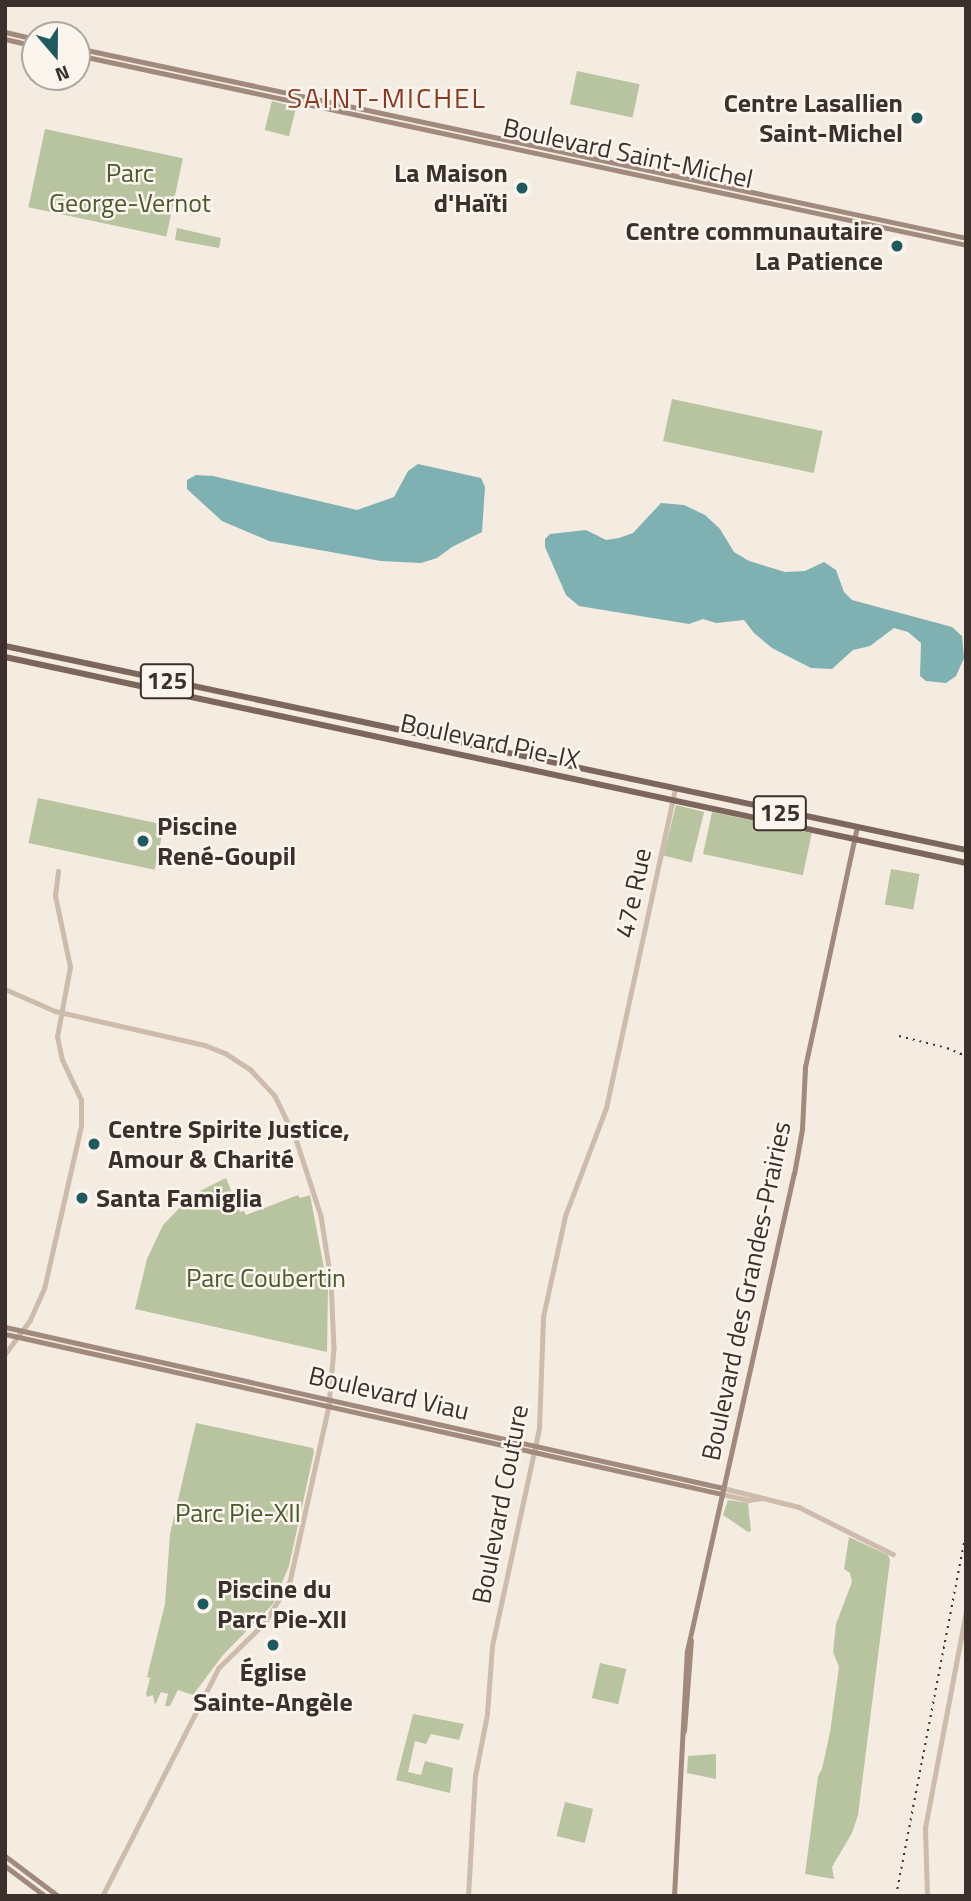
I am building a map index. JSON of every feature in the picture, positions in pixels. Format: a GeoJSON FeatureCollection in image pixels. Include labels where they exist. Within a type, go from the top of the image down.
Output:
{"type":"FeatureCollection","features":[{"type":"Feature","properties":{"kind":"main road","name":"Boulevard Saint-Michel"},"geometry":{"type":"LineString","coordinates":[[91,51],[966,238]]}},
{"type":"Feature","properties":{"kind":"main road","name":"Boulevard Saint-Michel"},"geometry":{"type":"LineString","coordinates":[[91,58],[966,245]]}},
{"type":"Feature","properties":{"kind":"main road","name":"Boulevard Pie-IX"},"geometry":{"type":"LineString","coordinates":[[5,646],[966,850]]}},
{"type":"Feature","properties":{"kind":"main road","name":"Boulevard Pie-IX"},"geometry":{"type":"LineString","coordinates":[[5,657],[966,863]]}},
{"type":"Feature","properties":{"kind":"main road","name":"Boulevard des Grandes-Prairies"},"geometry":{"type":"LineString","coordinates":[[674,1896],[682,1741],[691,1639],[793,1176],[802,1129],[805,1066],[857,827]]}},
{"type":"Feature","properties":{"kind":"main road","name":"Boulevard Viau"},"geometry":{"type":"LineString","coordinates":[[5,1327],[22,1334],[722,1491]]}},
{"type":"Feature","properties":{"kind":"main road","name":"Boulevard Viau"},"geometry":{"type":"LineString","coordinates":[[5,1334],[22,1334]]}},
{"type":"Feature","properties":{"kind":"main road"},"geometry":{"type":"LineString","coordinates":[[5,1856],[58,1896]]}},
{"type":"Feature","properties":{"kind":"main road"},"geometry":{"type":"LineString","coordinates":[[5,1866],[45,1896]]}},
{"type":"Feature","properties":{"kind":"street","name":"47e Rue"},"geometry":{"type":"LineString","coordinates":[[629,1004],[675,790]]}},
{"type":"Feature","properties":{"kind":"street"},"geometry":{"type":"LineString","coordinates":[[5,1354],[22,1334],[46,1284],[81,1126],[81,1100],[59,1049],[60,1013],[71,967],[55,896],[58,871]]}},
{"type":"Feature","properties":{"kind":"street"},"geometry":{"type":"LineString","coordinates":[[5,989],[60,1013],[196,1042],[225,1053],[266,1084],[285,1112],[298,1145],[321,1216],[331,1280],[334,1348],[329,1403],[287,1590],[265,1623],[219,1668],[103,1896]]}},
{"type":"Feature","properties":{"kind":"street","name":"Boulevard Couture"},"geometry":{"type":"LineString","coordinates":[[468,1896],[475,1776],[487,1714],[492,1647],[540,1415],[541,1335],[565,1216],[601,1126],[629,1004]]}},
{"type":"Feature","properties":{"kind":"street","name":"Boulevard Viau"},"geometry":{"type":"LineString","coordinates":[[722,1491],[748,1500],[764,1497],[799,1507],[893,1554]]}},
{"type":"Feature","properties":{"kind":"street"},"geometry":{"type":"LineString","coordinates":[[927,1896],[925,1828],[966,1611]]}},
{"type":"Feature","properties":{"kind":"green space"},"geometry":{"type":"Polygon","coordinates":[[[577,71],[640,84],[633,118],[570,104],[577,71]]]}},
{"type":"Feature","properties":{"kind":"green space"},"geometry":{"type":"Polygon","coordinates":[[[272,101],[296,107],[289,136],[265,130],[272,101]]]}},
{"type":"Feature","properties":{"kind":"green space","name":"Parc George-Vernot"},"geometry":{"type":"Polygon","coordinates":[[[45,129],[183,158],[166,237],[28,207],[45,129]]]}},
{"type":"Feature","properties":{"kind":"green space","name":"Parc George-Vernot"},"geometry":{"type":"Polygon","coordinates":[[[177,228],[221,238],[219,248],[175,240],[177,228]]]}},
{"type":"Feature","properties":{"kind":"green space"},"geometry":{"type":"Polygon","coordinates":[[[672,399],[823,431],[814,473],[663,441],[672,399]]]}},
{"type":"Feature","properties":{"kind":"green space"},"geometry":{"type":"Polygon","coordinates":[[[38,798],[164,825],[155,870],[28,843],[38,798]]]}},
{"type":"Feature","properties":{"kind":"green space"},"geometry":{"type":"Polygon","coordinates":[[[676,805],[704,812],[692,862],[663,855],[676,805]]]}},
{"type":"Feature","properties":{"kind":"green space"},"geometry":{"type":"Polygon","coordinates":[[[712,812],[812,833],[803,875],[703,854],[712,812]]]}},
{"type":"Feature","properties":{"kind":"green space"},"geometry":{"type":"Polygon","coordinates":[[[891,869],[920,874],[913,909],[885,904],[891,869]]]}},
{"type":"Feature","properties":{"kind":"green space","name":"Parc Coubertin"},"geometry":{"type":"Polygon","coordinates":[[[226,1178],[240,1212],[244,1211],[246,1215],[298,1195],[300,1198],[310,1195],[328,1289],[327,1352],[135,1309],[147,1259],[163,1225],[192,1195],[226,1178]]]}},
{"type":"Feature","properties":{"kind":"green space","name":"Parc Pie-XII"},"geometry":{"type":"Polygon","coordinates":[[[196,1423],[313,1448],[314,1452],[289,1566],[273,1604],[223,1655],[193,1695],[178,1690],[170,1706],[165,1706],[168,1694],[161,1692],[155,1705],[153,1695],[147,1697],[146,1694],[150,1678],[155,1679],[147,1677],[165,1604],[170,1534],[196,1423]]]}},
{"type":"Feature","properties":{"kind":"green space"},"geometry":{"type":"Polygon","coordinates":[[[728,1500],[748,1503],[751,1531],[748,1532],[723,1515],[728,1500]]]}},
{"type":"Feature","properties":{"kind":"green space"},"geometry":{"type":"Polygon","coordinates":[[[849,1537],[888,1555],[890,1560],[858,1815],[852,1833],[832,1867],[834,1879],[805,1874],[818,1776],[830,1732],[839,1667],[833,1652],[836,1624],[852,1582],[850,1573],[844,1569],[849,1537]]]}},
{"type":"Feature","properties":{"kind":"green space"},"geometry":{"type":"Polygon","coordinates":[[[600,1663],[626,1669],[618,1704],[592,1698],[600,1663]]]}},
{"type":"Feature","properties":{"kind":"green space"},"geometry":{"type":"Polygon","coordinates":[[[413,1714],[464,1724],[459,1740],[431,1734],[426,1744],[415,1741],[408,1772],[421,1775],[425,1761],[453,1768],[450,1793],[396,1780],[413,1714]]]}},
{"type":"Feature","properties":{"kind":"green space"},"geometry":{"type":"Polygon","coordinates":[[[716,1754],[716,1779],[687,1773],[688,1756],[716,1754]]]}},
{"type":"Feature","properties":{"kind":"green space"},"geometry":{"type":"Polygon","coordinates":[[[565,1802],[593,1809],[585,1843],[557,1836],[565,1802]]]}},
{"type":"Feature","properties":{"kind":"water"},"geometry":{"type":"Polygon","coordinates":[[[418,464],[481,478],[485,487],[482,532],[437,558],[421,563],[381,561],[269,541],[222,521],[187,489],[187,480],[196,475],[213,476],[357,510],[394,497],[408,471],[418,464]]]}},
{"type":"Feature","properties":{"kind":"water"},"geometry":{"type":"Polygon","coordinates":[[[661,503],[684,505],[705,515],[720,529],[734,552],[749,561],[785,572],[805,571],[824,562],[836,570],[844,592],[852,600],[952,627],[962,636],[964,658],[956,676],[946,683],[926,681],[920,676],[921,643],[908,632],[894,628],[870,646],[853,650],[832,669],[811,668],[772,648],[754,633],[744,620],[716,623],[703,619],[689,624],[579,606],[566,595],[545,547],[545,539],[550,534],[586,530],[606,540],[619,538],[633,533],[661,503]]]}},
{"type":"Feature","properties":{"kind":"railway"},"geometry":{"type":"LineString","coordinates":[[899,1036],[947,1048],[966,1056]]}},
{"type":"Feature","properties":{"kind":"railway"},"geometry":{"type":"LineString","coordinates":[[896,1896],[966,1532]]}},
{"type":"Feature","properties":{"kind":"place","name":"Centre Lasallien Saint-Michel"},"geometry":{"type":"Point","coordinates":[917,118]}},
{"type":"Feature","properties":{"kind":"place","name":"La Maison d'Haïti"},"geometry":{"type":"Point","coordinates":[522,188]}},
{"type":"Feature","properties":{"kind":"place","name":"Centre communautaire La Patience"},"geometry":{"type":"Point","coordinates":[897,246]}},
{"type":"Feature","properties":{"kind":"place","name":"Piscine René-Goupil"},"geometry":{"type":"Point","coordinates":[143,841]}},
{"type":"Feature","properties":{"kind":"place","name":"Centre Spirite Justice, Amour & Charité"},"geometry":{"type":"Point","coordinates":[94,1144]}},
{"type":"Feature","properties":{"kind":"place","name":"Santa Famiglia"},"geometry":{"type":"Point","coordinates":[82,1198]}},
{"type":"Feature","properties":{"kind":"place","name":"Piscine du Parc Pie-XII"},"geometry":{"type":"Point","coordinates":[203,1604]}},
{"type":"Feature","properties":{"kind":"place","name":"Église Sainte-Angèle"},"geometry":{"type":"Point","coordinates":[273,1645]}},
{"type":"Feature","properties":{"kind":"district","name":"SAINT-MICHEL"},"geometry":{"type":"Point","coordinates":[387,98]}}]}
